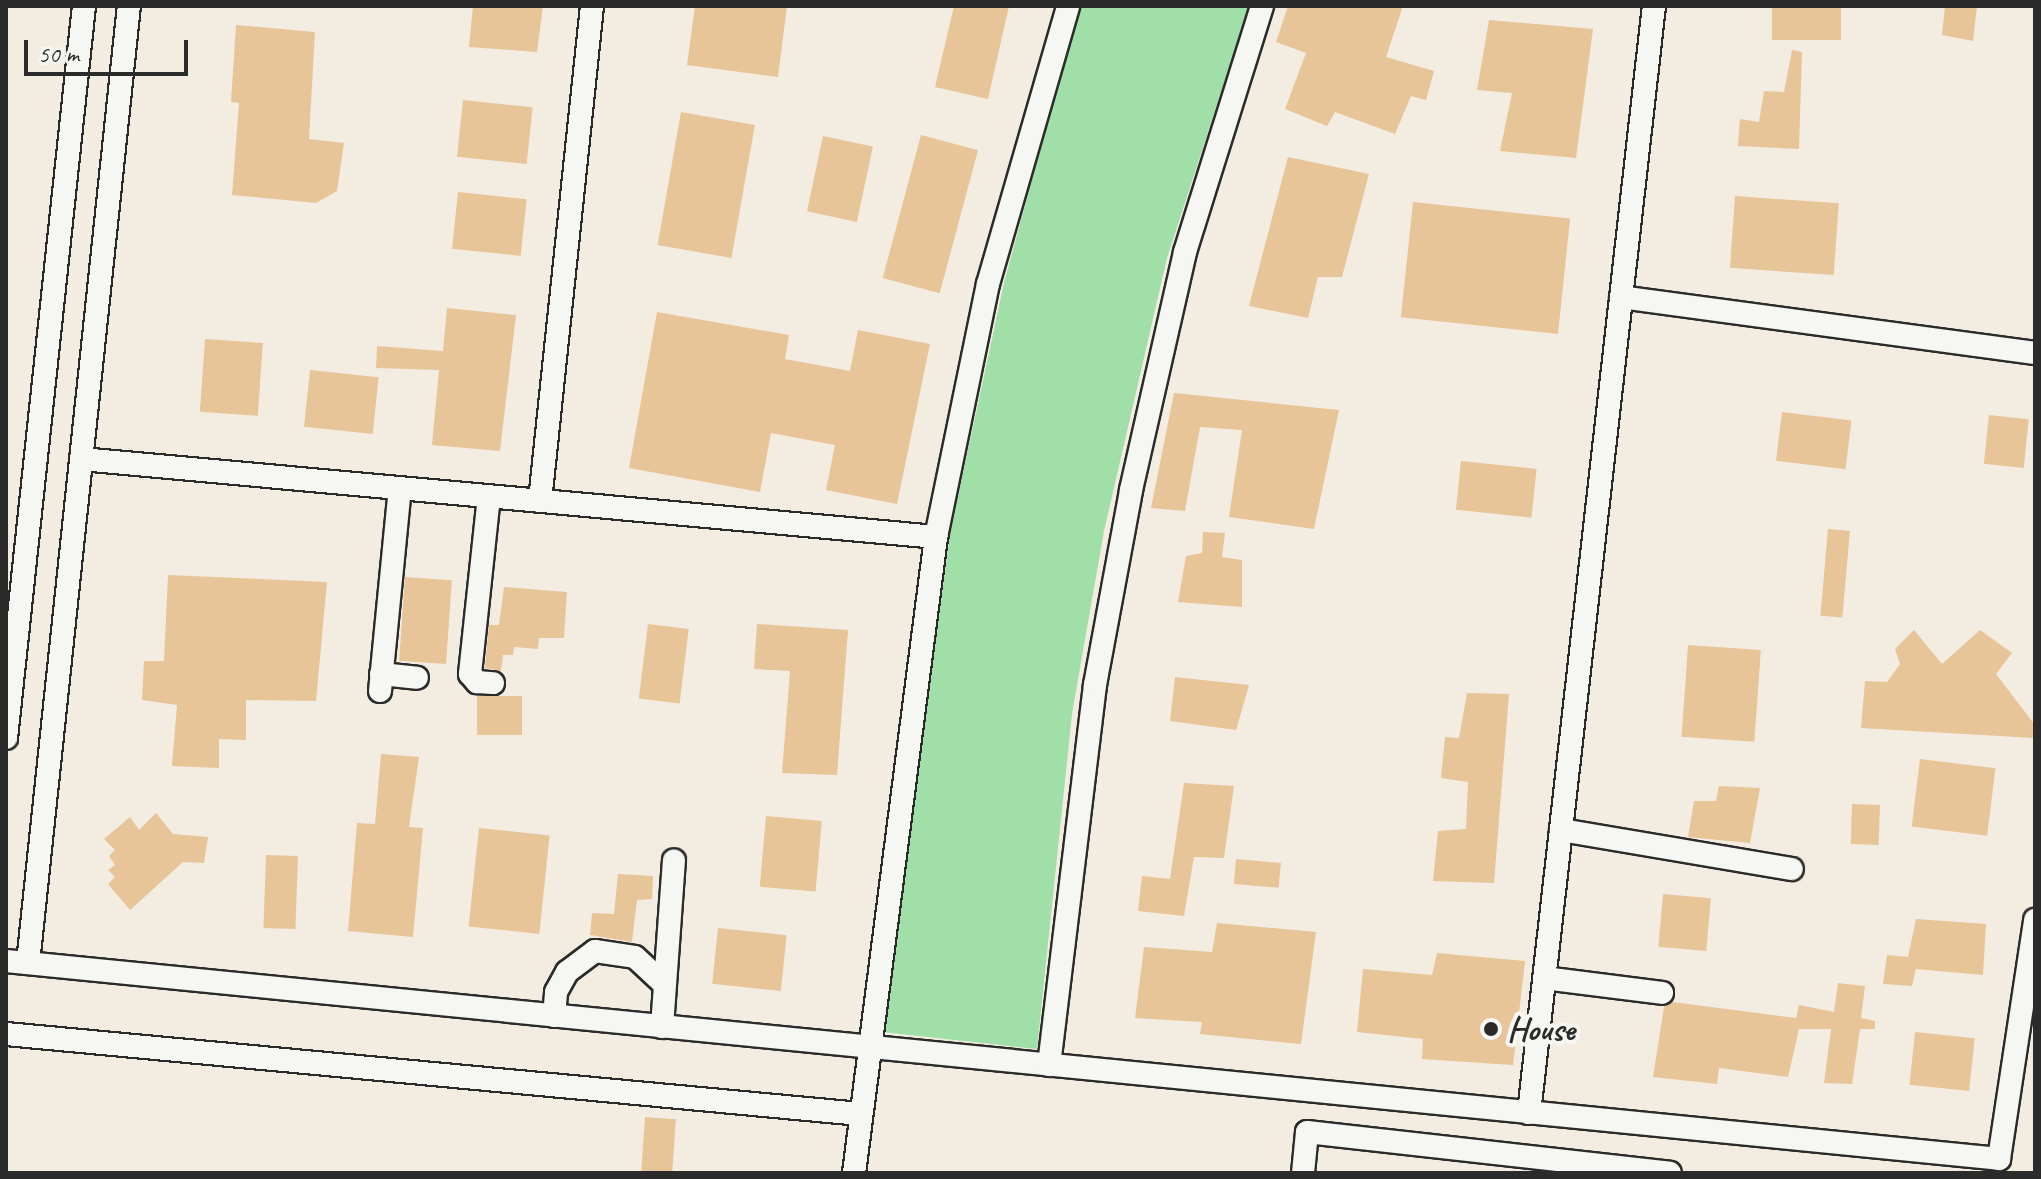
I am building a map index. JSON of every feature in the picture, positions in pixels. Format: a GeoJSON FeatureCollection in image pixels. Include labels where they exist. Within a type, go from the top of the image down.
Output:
{"type":"FeatureCollection","features":[{"type":"Feature","properties":{"kind":"street"},"geometry":{"type":"LineString","coordinates":[[6,738],[84,6]]}},
{"type":"Feature","properties":{"kind":"street"},"geometry":{"type":"LineString","coordinates":[[129,6],[81,459],[17,962],[1999,1159],[2035,920]]}},
{"type":"Feature","properties":{"kind":"street"},"geometry":{"type":"LineString","coordinates":[[540,501],[592,6]]}},
{"type":"Feature","properties":{"kind":"street"},"geometry":{"type":"LineString","coordinates":[[854,1173],[866,1047],[936,537],[988,284],[1068,6]]}},
{"type":"Feature","properties":{"kind":"street"},"geometry":{"type":"LineString","coordinates":[[1049,1065],[1095,685],[1131,490],[1185,252],[1262,6]]}},
{"type":"Feature","properties":{"kind":"street"},"geometry":{"type":"LineString","coordinates":[[1529,1113],[1654,6]]}},
{"type":"Feature","properties":{"kind":"street"},"geometry":{"type":"LineString","coordinates":[[1621,297],[2035,353]]}},
{"type":"Feature","properties":{"kind":"street"},"geometry":{"type":"LineString","coordinates":[[81,459],[936,537]]}},
{"type":"Feature","properties":{"kind":"street"},"geometry":{"type":"LineString","coordinates":[[400,488],[380,683],[417,678]]}},
{"type":"Feature","properties":{"kind":"street"},"geometry":{"type":"LineString","coordinates":[[489,496],[470,674],[477,682],[493,683]]}},
{"type":"Feature","properties":{"kind":"street"},"geometry":{"type":"LineString","coordinates":[[1561,830],[1792,869]]}},
{"type":"Feature","properties":{"kind":"street"},"geometry":{"type":"LineString","coordinates":[[662,1027],[674,860]]}},
{"type":"Feature","properties":{"kind":"street"},"geometry":{"type":"LineString","coordinates":[[554,1016],[556,992],[567,972],[595,951],[635,957],[664,984]]}},
{"type":"Feature","properties":{"kind":"street"},"geometry":{"type":"LineString","coordinates":[[1544,978],[1662,993]]}},
{"type":"Feature","properties":{"kind":"street"},"geometry":{"type":"LineString","coordinates":[[6,1034],[860,1114]]}},
{"type":"Feature","properties":{"kind":"street"},"geometry":{"type":"LineString","coordinates":[[1303,1173],[1307,1132],[1670,1173]]}},
{"type":"Feature","properties":{"kind":"green space"},"geometry":{"type":"Polygon","coordinates":[[[1079,6],[1249,6],[1167,258],[1104,531],[1072,714],[1037,1049],[883,1032],[950,534],[1004,283],[1079,6]]]}},
{"type":"Feature","properties":{"kind":"building"},"geometry":{"type":"Polygon","coordinates":[[[473,6],[543,6],[537,52],[469,47],[473,6]]]}},
{"type":"Feature","properties":{"kind":"building"},"geometry":{"type":"Polygon","coordinates":[[[695,6],[787,6],[778,77],[687,65],[695,6]]]}},
{"type":"Feature","properties":{"kind":"building"},"geometry":{"type":"Polygon","coordinates":[[[954,6],[1009,6],[988,99],[935,87],[954,6]]]}},
{"type":"Feature","properties":{"kind":"building"},"geometry":{"type":"Polygon","coordinates":[[[1288,6],[1403,6],[1386,57],[1434,71],[1426,100],[1411,96],[1395,134],[1335,112],[1327,126],[1285,109],[1306,53],[1276,42],[1288,6]]]}},
{"type":"Feature","properties":{"kind":"building"},"geometry":{"type":"Polygon","coordinates":[[[1772,6],[1841,6],[1841,40],[1772,40],[1772,6]]]}},
{"type":"Feature","properties":{"kind":"building"},"geometry":{"type":"Polygon","coordinates":[[[1945,6],[1977,6],[1973,41],[1942,35],[1945,6]]]}},
{"type":"Feature","properties":{"kind":"building"},"geometry":{"type":"Polygon","coordinates":[[[1489,20],[1593,29],[1576,158],[1500,151],[1512,93],[1477,90],[1489,20]]]}},
{"type":"Feature","properties":{"kind":"building"},"geometry":{"type":"Polygon","coordinates":[[[236,25],[315,32],[309,139],[344,143],[337,191],[316,203],[232,195],[239,103],[231,102],[236,25]]]}},
{"type":"Feature","properties":{"kind":"building"},"geometry":{"type":"Polygon","coordinates":[[[1792,50],[1802,52],[1799,149],[1738,146],[1740,119],[1759,122],[1764,91],[1784,92],[1792,50]]]}},
{"type":"Feature","properties":{"kind":"building"},"geometry":{"type":"Polygon","coordinates":[[[463,100],[533,107],[527,164],[457,157],[463,100]]]}},
{"type":"Feature","properties":{"kind":"building"},"geometry":{"type":"Polygon","coordinates":[[[681,112],[755,125],[731,258],[658,245],[681,112]]]}},
{"type":"Feature","properties":{"kind":"building"},"geometry":{"type":"Polygon","coordinates":[[[921,135],[978,150],[940,293],[883,278],[921,135]]]}},
{"type":"Feature","properties":{"kind":"building"},"geometry":{"type":"Polygon","coordinates":[[[823,136],[873,147],[857,222],[807,211],[823,136]]]}},
{"type":"Feature","properties":{"kind":"building"},"geometry":{"type":"Polygon","coordinates":[[[1288,157],[1369,174],[1342,277],[1318,277],[1308,318],[1249,306],[1288,157]]]}},
{"type":"Feature","properties":{"kind":"building"},"geometry":{"type":"Polygon","coordinates":[[[458,192],[527,199],[521,256],[452,249],[458,192]]]}},
{"type":"Feature","properties":{"kind":"building"},"geometry":{"type":"Polygon","coordinates":[[[1735,196],[1839,203],[1834,275],[1730,268],[1735,196]]]}},
{"type":"Feature","properties":{"kind":"building"},"geometry":{"type":"Polygon","coordinates":[[[1413,202],[1570,219],[1558,334],[1401,317],[1413,202]]]}},
{"type":"Feature","properties":{"kind":"building"},"geometry":{"type":"Polygon","coordinates":[[[447,308],[516,315],[500,451],[432,445],[439,370],[376,368],[377,346],[443,351],[447,308]]]}},
{"type":"Feature","properties":{"kind":"building"},"geometry":{"type":"Polygon","coordinates":[[[657,312],[789,335],[785,359],[850,371],[858,330],[930,344],[897,504],[826,490],[835,445],[771,433],[760,492],[629,468],[657,312]]]}},
{"type":"Feature","properties":{"kind":"building"},"geometry":{"type":"Polygon","coordinates":[[[205,339],[263,343],[258,416],[200,412],[205,339]]]}},
{"type":"Feature","properties":{"kind":"building"},"geometry":{"type":"Polygon","coordinates":[[[310,370],[379,377],[373,434],[304,427],[310,370]]]}},
{"type":"Feature","properties":{"kind":"building"},"geometry":{"type":"Polygon","coordinates":[[[1174,393],[1339,410],[1314,529],[1229,517],[1242,430],[1200,427],[1185,511],[1151,508],[1174,393]]]}},
{"type":"Feature","properties":{"kind":"building"},"geometry":{"type":"Polygon","coordinates":[[[1782,412],[1851,421],[1846,469],[1776,461],[1782,412]]]}},
{"type":"Feature","properties":{"kind":"building"},"geometry":{"type":"Polygon","coordinates":[[[1989,415],[2029,419],[2024,468],[1984,464],[1989,415]]]}},
{"type":"Feature","properties":{"kind":"building"},"geometry":{"type":"Polygon","coordinates":[[[1461,461],[1537,469],[1531,518],[1456,510],[1461,461]]]}},
{"type":"Feature","properties":{"kind":"building"},"geometry":{"type":"Polygon","coordinates":[[[1828,529],[1850,531],[1842,618],[1820,616],[1828,529]]]}},
{"type":"Feature","properties":{"kind":"building"},"geometry":{"type":"Polygon","coordinates":[[[1203,532],[1225,533],[1222,557],[1242,560],[1242,607],[1178,602],[1186,556],[1202,553],[1203,532]]]}},
{"type":"Feature","properties":{"kind":"building"},"geometry":{"type":"Polygon","coordinates":[[[168,575],[327,582],[316,701],[246,700],[246,740],[219,739],[219,768],[172,766],[177,705],[142,700],[144,661],[164,661],[168,575]]]}},
{"type":"Feature","properties":{"kind":"building"},"geometry":{"type":"Polygon","coordinates":[[[405,577],[452,580],[446,664],[399,661],[405,577]]]}},
{"type":"Feature","properties":{"kind":"building"},"geometry":{"type":"Polygon","coordinates":[[[504,587],[567,592],[564,638],[539,638],[538,649],[514,647],[513,655],[503,655],[501,671],[485,668],[489,625],[499,625],[504,587]]]}},
{"type":"Feature","properties":{"kind":"building"},"geometry":{"type":"Polygon","coordinates":[[[648,624],[689,629],[680,703],[639,698],[648,624]]]}},
{"type":"Feature","properties":{"kind":"building"},"geometry":{"type":"Polygon","coordinates":[[[757,624],[848,630],[837,775],[782,773],[790,671],[754,669],[757,624]]]}},
{"type":"Feature","properties":{"kind":"building"},"geometry":{"type":"Polygon","coordinates":[[[1914,630],[1942,664],[1980,630],[2012,653],[1996,674],[2035,725],[2035,738],[1861,728],[1865,681],[1887,682],[1900,664],[1895,649],[1914,630]]]}},
{"type":"Feature","properties":{"kind":"building"},"geometry":{"type":"Polygon","coordinates":[[[1688,645],[1761,650],[1754,742],[1682,737],[1688,645]]]}},
{"type":"Feature","properties":{"kind":"building"},"geometry":{"type":"Polygon","coordinates":[[[1175,677],[1249,685],[1236,730],[1170,721],[1175,677]]]}},
{"type":"Feature","properties":{"kind":"building"},"geometry":{"type":"Polygon","coordinates":[[[1467,693],[1509,694],[1494,883],[1433,881],[1438,831],[1466,829],[1468,782],[1441,778],[1445,737],[1459,738],[1467,693]]]}},
{"type":"Feature","properties":{"kind":"building"},"geometry":{"type":"Polygon","coordinates":[[[477,696],[522,696],[522,735],[477,735],[477,696]]]}},
{"type":"Feature","properties":{"kind":"building"},"geometry":{"type":"Polygon","coordinates":[[[381,754],[419,757],[409,827],[423,828],[413,937],[348,931],[357,823],[375,824],[381,754]]]}},
{"type":"Feature","properties":{"kind":"building"},"geometry":{"type":"Polygon","coordinates":[[[1920,759],[1995,768],[1987,836],[1912,826],[1920,759]]]}},
{"type":"Feature","properties":{"kind":"building"},"geometry":{"type":"Polygon","coordinates":[[[1184,783],[1234,786],[1224,858],[1194,857],[1184,916],[1138,911],[1142,876],[1170,879],[1184,783]]]}},
{"type":"Feature","properties":{"kind":"building"},"geometry":{"type":"Polygon","coordinates":[[[1719,786],[1760,788],[1750,843],[1688,837],[1694,801],[1716,801],[1719,786]]]}},
{"type":"Feature","properties":{"kind":"building"},"geometry":{"type":"Polygon","coordinates":[[[1852,804],[1880,805],[1879,845],[1851,844],[1852,804]]]}},
{"type":"Feature","properties":{"kind":"building"},"geometry":{"type":"Polygon","coordinates":[[[156,813],[173,834],[208,837],[204,863],[183,862],[130,910],[108,884],[115,877],[108,870],[115,865],[109,856],[115,850],[104,839],[130,817],[139,830],[156,813]]]}},
{"type":"Feature","properties":{"kind":"building"},"geometry":{"type":"Polygon","coordinates":[[[766,816],[822,821],[816,892],[760,887],[766,816]]]}},
{"type":"Feature","properties":{"kind":"building"},"geometry":{"type":"Polygon","coordinates":[[[479,828],[550,835],[539,934],[469,926],[479,828]]]}},
{"type":"Feature","properties":{"kind":"building"},"geometry":{"type":"Polygon","coordinates":[[[266,855],[298,856],[295,929],[263,928],[266,855]]]}},
{"type":"Feature","properties":{"kind":"building"},"geometry":{"type":"Polygon","coordinates":[[[1236,859],[1281,863],[1279,888],[1234,884],[1236,859]]]}},
{"type":"Feature","properties":{"kind":"building"},"geometry":{"type":"Polygon","coordinates":[[[618,874],[653,876],[652,899],[637,900],[632,942],[590,935],[592,913],[614,914],[618,874]]]}},
{"type":"Feature","properties":{"kind":"building"},"geometry":{"type":"Polygon","coordinates":[[[1663,894],[1711,898],[1706,951],[1658,947],[1663,894]]]}},
{"type":"Feature","properties":{"kind":"building"},"geometry":{"type":"Polygon","coordinates":[[[1916,919],[1986,924],[1983,975],[1916,969],[1912,986],[1883,984],[1887,955],[1908,957],[1916,919]]]}},
{"type":"Feature","properties":{"kind":"building"},"geometry":{"type":"Polygon","coordinates":[[[1217,923],[1316,932],[1301,1044],[1200,1034],[1202,1022],[1135,1018],[1144,947],[1212,952],[1217,923]]]}},
{"type":"Feature","properties":{"kind":"building"},"geometry":{"type":"Polygon","coordinates":[[[718,928],[787,935],[781,991],[712,984],[718,928]]]}},
{"type":"Feature","properties":{"kind":"building"},"geometry":{"type":"Polygon","coordinates":[[[1437,953],[1525,961],[1513,1065],[1422,1059],[1423,1039],[1357,1032],[1363,969],[1432,975],[1437,953]]]}},
{"type":"Feature","properties":{"kind":"building"},"geometry":{"type":"Polygon","coordinates":[[[1838,983],[1865,986],[1861,1018],[1875,1021],[1875,1029],[1860,1029],[1852,1084],[1824,1083],[1831,1029],[1799,1029],[1788,1077],[1719,1068],[1717,1084],[1653,1077],[1664,1007],[1673,1002],[1796,1018],[1799,1005],[1834,1012],[1838,983]]]}},
{"type":"Feature","properties":{"kind":"building"},"geometry":{"type":"Polygon","coordinates":[[[1915,1032],[1975,1038],[1969,1091],[1909,1085],[1915,1032]]]}},
{"type":"Feature","properties":{"kind":"building"},"geometry":{"type":"Polygon","coordinates":[[[645,1117],[676,1119],[672,1173],[641,1173],[645,1117]]]}},
{"type":"Feature","properties":{"kind":"place","name":"House"},"geometry":{"type":"Point","coordinates":[1491,1029]}}]}
